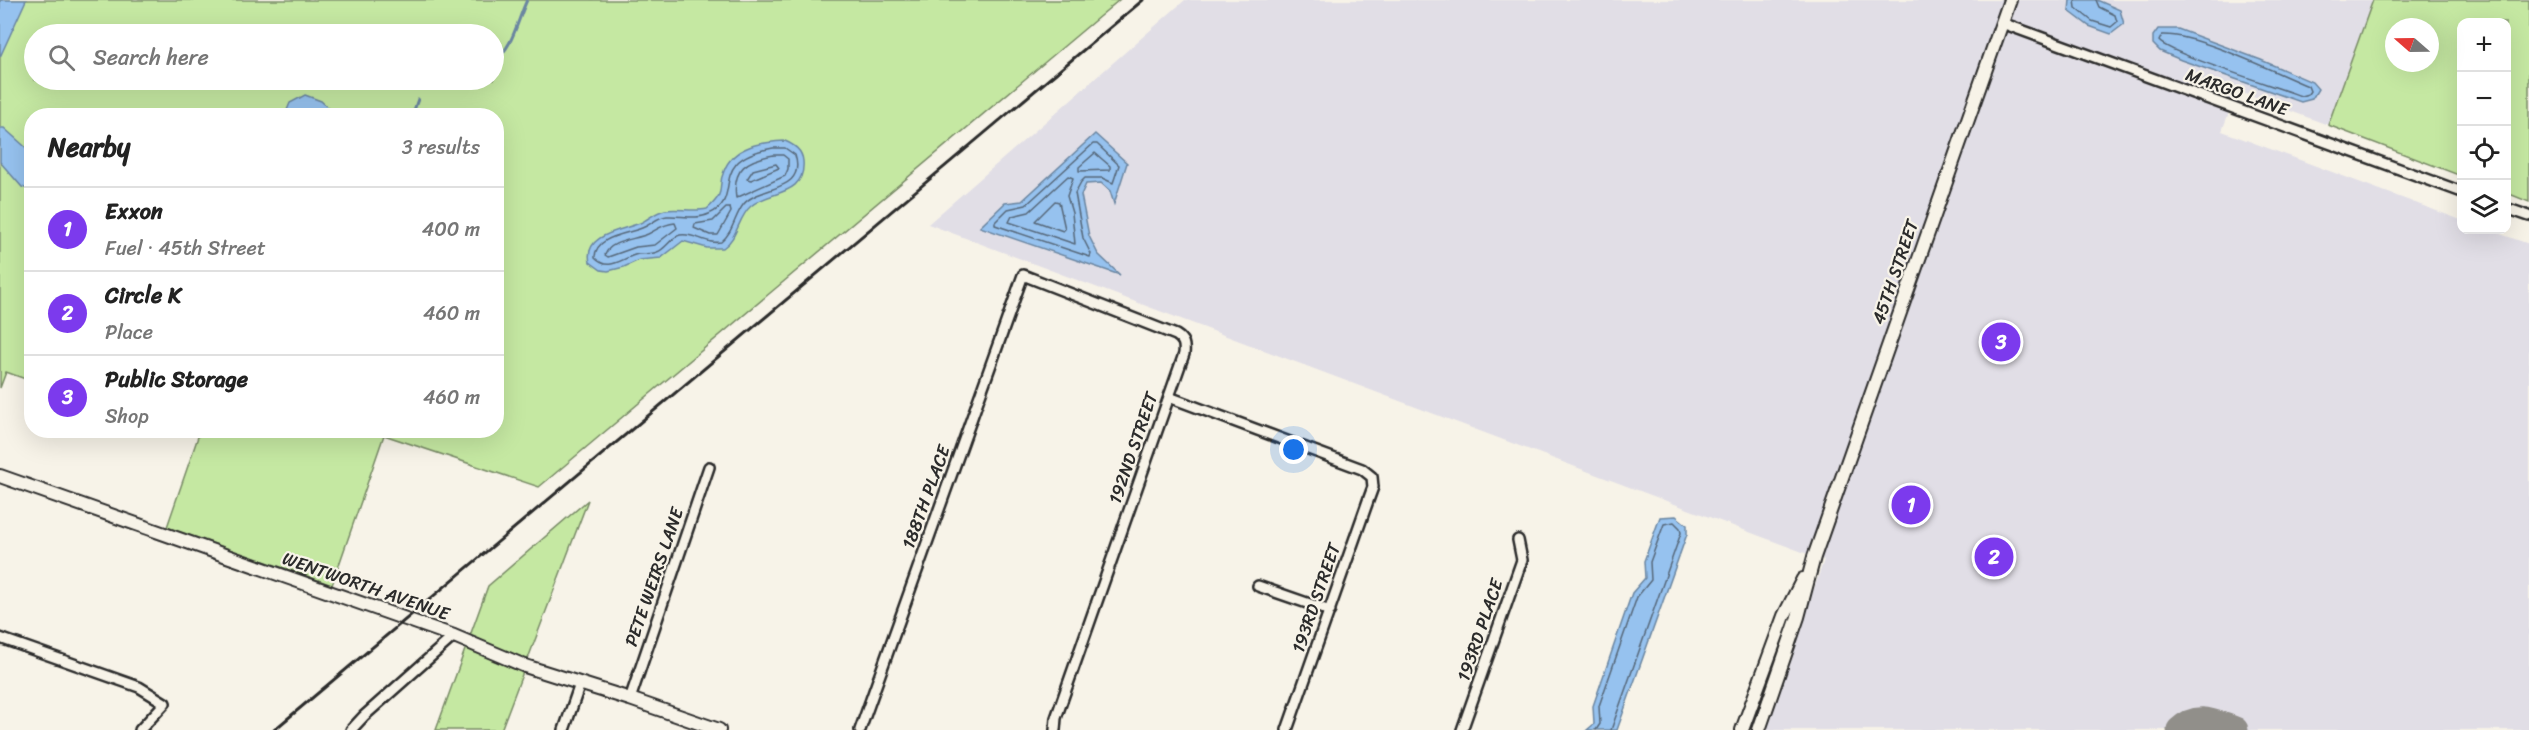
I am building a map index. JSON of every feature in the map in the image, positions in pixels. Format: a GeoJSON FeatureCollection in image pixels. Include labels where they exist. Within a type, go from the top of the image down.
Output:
{"type":"FeatureCollection","features":[{"type":"Feature","properties":{"kind":"main road","name":"45TH STREET"},"geometry":{"type":"LineString","coordinates":[[1814,556],[2010,0]]}},
{"type":"Feature","properties":{"kind":"main road","name":"WENTWORTH AVENUE"},"geometry":{"type":"LineString","coordinates":[[0,476],[454,636],[525,666],[719,730]]}},
{"type":"Feature","properties":{"kind":"main road"},"geometry":{"type":"LineString","coordinates":[[1742,730],[1784,616],[1814,556]]}},
{"type":"Feature","properties":{"kind":"main road"},"geometry":{"type":"LineString","coordinates":[[1759,730],[1798,617],[1814,556]]}},
{"type":"Feature","properties":{"kind":"street","name":"MARGO LANE"},"geometry":{"type":"LineString","coordinates":[[2002,22],[2457,190]]}},
{"type":"Feature","properties":{"kind":"street"},"geometry":{"type":"LineString","coordinates":[[2511,210],[2529,216]]}},
{"type":"Feature","properties":{"kind":"street","name":"192ND STREET"},"geometry":{"type":"LineString","coordinates":[[1023,275],[1180,338],[1183,342],[1184,354],[1056,718],[1055,730]]}},
{"type":"Feature","properties":{"kind":"street","name":"188TH PLACE"},"geometry":{"type":"LineString","coordinates":[[860,730],[1023,275]]}},
{"type":"Feature","properties":{"kind":"street","name":"193RD STREET"},"geometry":{"type":"LineString","coordinates":[[1169,397],[1362,469],[1372,477],[1369,498],[1287,730]]}},
{"type":"Feature","properties":{"kind":"street","name":"PETE WEIRS LANE"},"geometry":{"type":"LineString","coordinates":[[630,699],[709,467]]}},
{"type":"Feature","properties":{"kind":"street","name":"193RD PLACE"},"geometry":{"type":"LineString","coordinates":[[1462,730],[1522,560],[1518,540]]}},
{"type":"Feature","properties":{"kind":"street"},"geometry":{"type":"LineString","coordinates":[[1258,586],[1330,611]]}},
{"type":"Feature","properties":{"kind":"street"},"geometry":{"type":"LineString","coordinates":[[351,730],[454,636]]}},
{"type":"Feature","properties":{"kind":"street"},"geometry":{"type":"LineString","coordinates":[[0,638],[139,687],[165,703],[141,730]]}},
{"type":"Feature","properties":{"kind":"street"},"geometry":{"type":"LineString","coordinates":[[564,730],[580,684]]}},
{"type":"Feature","properties":{"kind":"shaded area"},"geometry":{"type":"Polygon","coordinates":[[[1185,0],[2373,0],[2328,125],[2237,91],[2222,131],[2457,219],[2457,234],[2500,234],[2529,244],[2529,730],[1764,730],[1824,560],[928,224],[1185,0]]]}},
{"type":"Feature","properties":{"kind":"green space"},"geometry":{"type":"Polygon","coordinates":[[[0,0],[1119,0],[539,487],[393,438],[504,438],[504,108],[24,108],[24,378],[6,372],[0,388],[0,0]]]}},
{"type":"Feature","properties":{"kind":"green space"},"geometry":{"type":"Polygon","coordinates":[[[2373,0],[2529,0],[2529,202],[2511,195],[2511,18],[2457,18],[2457,174],[2328,125],[2373,0]]]}},
{"type":"Feature","properties":{"kind":"green space"},"geometry":{"type":"Polygon","coordinates":[[[198,438],[383,438],[332,585],[167,527],[198,438]]]}},
{"type":"Feature","properties":{"kind":"green space"},"geometry":{"type":"Polygon","coordinates":[[[588,500],[501,730],[436,730],[488,586],[588,500]]]}},
{"type":"Feature","properties":{"kind":"water"},"geometry":{"type":"Polygon","coordinates":[[[0,0],[26,0],[0,57],[0,0]]]}},
{"type":"Feature","properties":{"kind":"water"},"geometry":{"type":"Polygon","coordinates":[[[2070,0],[2097,0],[2120,10],[2124,24],[2111,34],[2089,26],[2069,11],[2070,0]]]}},
{"type":"Feature","properties":{"kind":"water"},"geometry":{"type":"Polygon","coordinates":[[[2158,29],[2178,29],[2261,60],[2312,82],[2318,89],[2312,99],[2301,102],[2181,60],[2160,51],[2153,44],[2153,36],[2158,29]]]}},
{"type":"Feature","properties":{"kind":"water"},"geometry":{"type":"Polygon","coordinates":[[[305,95],[321,101],[328,108],[288,108],[290,103],[305,95]]]}},
{"type":"Feature","properties":{"kind":"water"},"geometry":{"type":"Polygon","coordinates":[[[0,128],[4,128],[24,146],[24,188],[22,187],[0,162],[0,128]]]}},
{"type":"Feature","properties":{"kind":"water"},"geometry":{"type":"Polygon","coordinates":[[[1095,134],[1127,163],[1114,204],[1110,191],[1101,183],[1086,184],[1081,195],[1089,236],[1098,254],[1120,275],[980,227],[1005,203],[1022,201],[1095,134]]]}},
{"type":"Feature","properties":{"kind":"water"},"geometry":{"type":"Polygon","coordinates":[[[785,141],[797,148],[801,154],[803,161],[799,181],[793,187],[751,206],[743,216],[732,239],[723,248],[707,248],[683,241],[661,258],[639,260],[608,271],[601,270],[590,262],[589,253],[592,245],[606,235],[640,223],[665,210],[707,209],[717,198],[724,171],[734,156],[758,144],[785,141]]]}},
{"type":"Feature","properties":{"kind":"water"},"geometry":{"type":"Polygon","coordinates":[[[1676,516],[1687,525],[1687,534],[1617,730],[1587,730],[1594,724],[1593,706],[1632,593],[1645,578],[1644,561],[1660,517],[1676,516]]]}},
{"type":"Feature","properties":{"kind":"waterway"},"geometry":{"type":"LineString","coordinates":[[504,51],[527,0]]}},
{"type":"Feature","properties":{"kind":"waterway"},"geometry":{"type":"LineString","coordinates":[[415,108],[418,99]]}},
{"type":"Feature","properties":{"kind":"taxiway"},"geometry":{"type":"LineString","coordinates":[[2180,730],[2193,722],[2200,721],[2213,722],[2235,730]]}},
{"type":"Feature","properties":{"kind":"railway"},"geometry":{"type":"LineString","coordinates":[[274,730],[1143,0]]}},
{"type":"Feature","properties":{"kind":"place","name":"Public Storage"},"geometry":{"type":"Point","coordinates":[2001,342]}},
{"type":"Feature","properties":{"kind":"place","name":"Exxon"},"geometry":{"type":"Point","coordinates":[1911,505]}},
{"type":"Feature","properties":{"kind":"place","name":"Circle K"},"geometry":{"type":"Point","coordinates":[1994,557]}}]}
